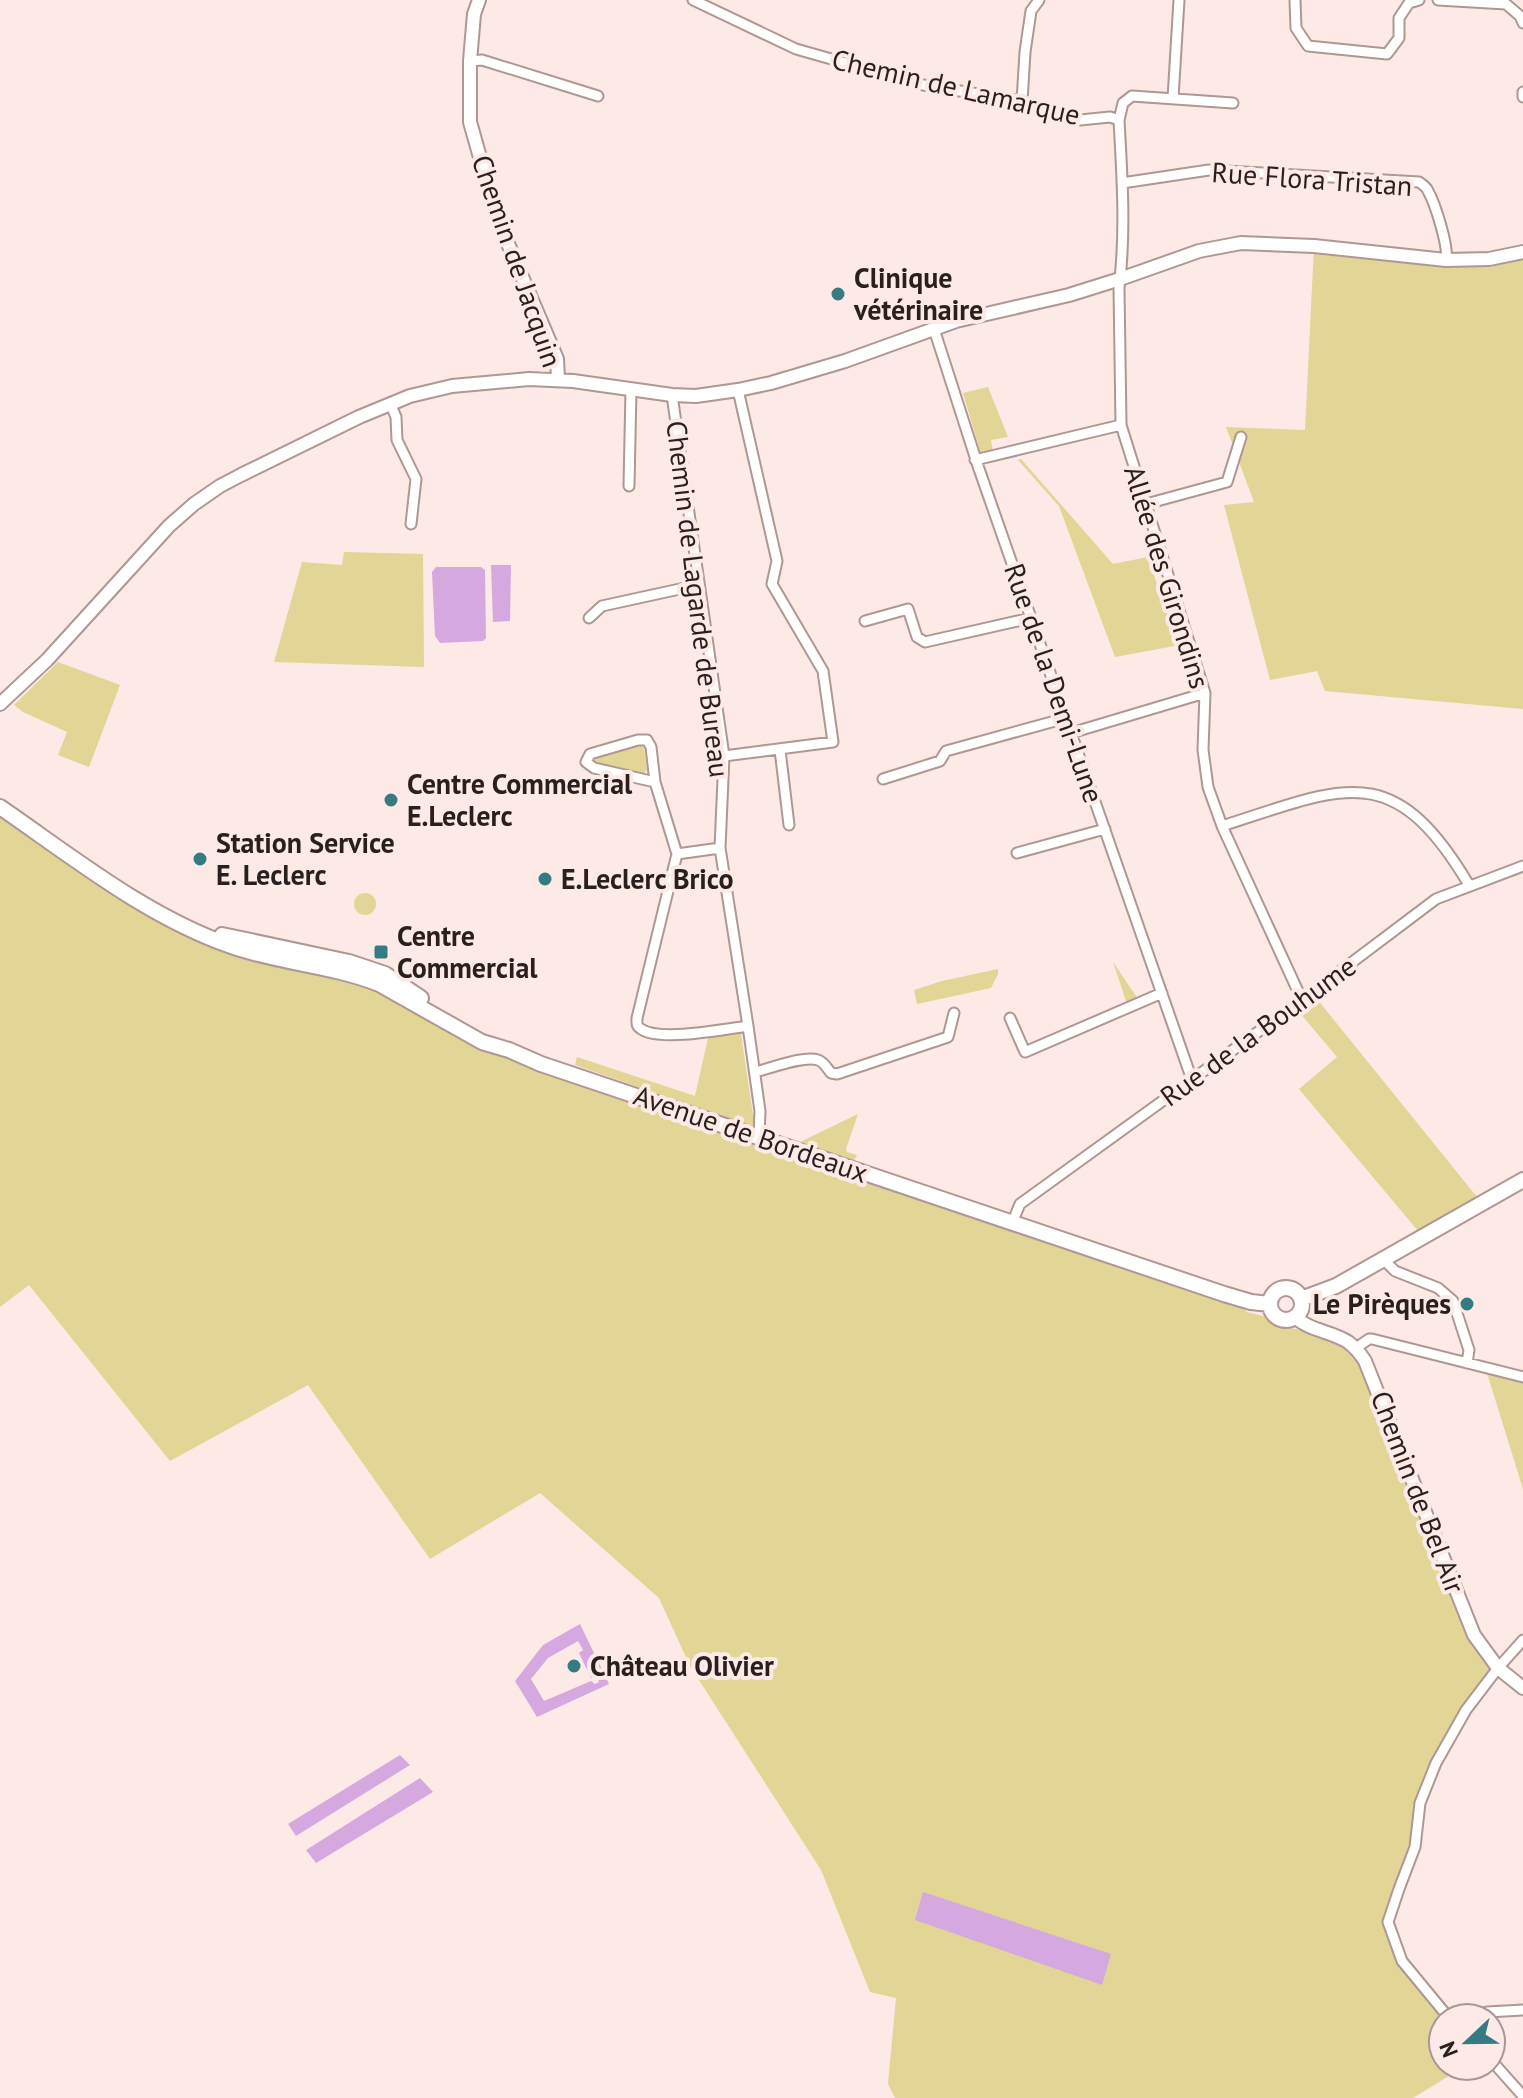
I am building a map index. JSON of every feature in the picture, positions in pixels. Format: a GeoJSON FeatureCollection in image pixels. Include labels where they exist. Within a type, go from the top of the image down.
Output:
{"type":"FeatureCollection","features":[{"type":"Feature","properties":{"kind":"main road"},"geometry":{"type":"LineString","coordinates":[[0,807],[140,903],[197,928],[349,962],[385,974],[458,1022],[509,1050]]}},
{"type":"Feature","properties":{"kind":"main road","name":"Avenue de Bordeaux"},"geometry":{"type":"LineString","coordinates":[[140,903],[171,921],[240,949],[341,971],[379,984],[482,1042],[541,1064],[1224,1294],[1270,1304]]}},
{"type":"Feature","properties":{"kind":"main road"},"geometry":{"type":"LineString","coordinates":[[1301,1299],[1336,1286],[1523,1180]]}},
{"type":"Feature","properties":{"kind":"main road"},"geometry":{"type":"LineString","coordinates":[[1286,1288],[1295,1291],[1301,1299],[1301,1309],[1295,1317],[1287,1320],[1279,1318],[1270,1304],[1277,1291],[1286,1288]]}},
{"type":"Feature","properties":{"kind":"street","name":"Chemin de Jacquin"},"geometry":{"type":"LineString","coordinates":[[479,0],[474,14],[470,61],[469,106],[474,137],[506,239],[557,359],[558,379]]}},
{"type":"Feature","properties":{"kind":"street","name":"Chemin de Lamarque"},"geometry":{"type":"LineString","coordinates":[[693,0],[796,49],[923,85],[1022,101],[1080,120],[1110,117],[1119,120],[1122,183],[1120,279]]}},
{"type":"Feature","properties":{"kind":"street"},"geometry":{"type":"LineString","coordinates":[[1022,101],[1031,11],[1039,0]]}},
{"type":"Feature","properties":{"kind":"street"},"geometry":{"type":"LineString","coordinates":[[1173,98],[1179,0]]}},
{"type":"Feature","properties":{"kind":"street"},"geometry":{"type":"LineString","coordinates":[[1295,0],[1296,28],[1308,46],[1387,54],[1399,38],[1399,18],[1409,3],[1419,0]]}},
{"type":"Feature","properties":{"kind":"street"},"geometry":{"type":"LineString","coordinates":[[1438,0],[1506,4],[1520,16],[1523,23]]}},
{"type":"Feature","properties":{"kind":"street"},"geometry":{"type":"LineString","coordinates":[[470,61],[482,60],[598,96]]}},
{"type":"Feature","properties":{"kind":"street"},"geometry":{"type":"LineString","coordinates":[[1119,120],[1123,103],[1132,96],[1233,103]]}},
{"type":"Feature","properties":{"kind":"street","name":"Rue Flora Tristan"},"geometry":{"type":"LineString","coordinates":[[1122,183],[1209,170],[1419,182],[1428,189],[1443,235],[1446,260]]}},
{"type":"Feature","properties":{"kind":"street"},"geometry":{"type":"LineString","coordinates":[[0,704],[47,660],[169,526],[194,504],[241,475],[390,403],[452,386],[514,379],[558,379],[672,395],[696,396],[738,390],[836,364],[978,315],[1069,295],[1199,251],[1241,243],[1314,246],[1446,260],[1489,259],[1523,252]]}},
{"type":"Feature","properties":{"kind":"street","name":"Allée des Girondins"},"geometry":{"type":"LineString","coordinates":[[1120,279],[1121,425],[1205,693],[1203,750],[1208,787],[1222,826],[1302,1000]]}},
{"type":"Feature","properties":{"kind":"street","name":"Rue de la Demi-Lune"},"geometry":{"type":"LineString","coordinates":[[934,329],[975,460],[1192,1080]]}},
{"type":"Feature","properties":{"kind":"street"},"geometry":{"type":"LineString","coordinates":[[629,486],[631,390]]}},
{"type":"Feature","properties":{"kind":"street"},"geometry":{"type":"LineString","coordinates":[[724,756],[833,742],[823,671],[772,584],[777,561],[738,390]]}},
{"type":"Feature","properties":{"kind":"street","name":"Chemin de Lagarde de Bureau"},"geometry":{"type":"LineString","coordinates":[[672,395],[724,756],[720,848],[755,1072],[760,1111],[759,1136]]}},
{"type":"Feature","properties":{"kind":"street"},"geometry":{"type":"LineString","coordinates":[[390,403],[396,417],[397,440],[416,479],[411,524]]}},
{"type":"Feature","properties":{"kind":"street"},"geometry":{"type":"LineString","coordinates":[[975,460],[1121,425]]}},
{"type":"Feature","properties":{"kind":"street"},"geometry":{"type":"LineString","coordinates":[[1146,504],[1227,482],[1241,437]]}},
{"type":"Feature","properties":{"kind":"street"},"geometry":{"type":"LineString","coordinates":[[589,618],[602,606],[698,585]]}},
{"type":"Feature","properties":{"kind":"street"},"geometry":{"type":"LineString","coordinates":[[865,621],[908,609],[917,637],[925,642],[1031,618]]}},
{"type":"Feature","properties":{"kind":"street"},"geometry":{"type":"LineString","coordinates":[[1071,733],[1205,693]]}},
{"type":"Feature","properties":{"kind":"street"},"geometry":{"type":"LineString","coordinates":[[883,779],[940,761],[946,751],[1066,718]]}},
{"type":"Feature","properties":{"kind":"street"},"geometry":{"type":"LineString","coordinates":[[655,782],[594,768],[586,762],[590,754],[647,740],[651,747],[655,782],[677,854],[637,1025],[642,1030],[665,1035],[748,1026]]}},
{"type":"Feature","properties":{"kind":"street"},"geometry":{"type":"LineString","coordinates":[[780,750],[789,825]]}},
{"type":"Feature","properties":{"kind":"street"},"geometry":{"type":"LineString","coordinates":[[1222,826],[1308,798],[1331,793],[1368,792],[1396,802],[1424,823],[1441,842],[1469,885]]}},
{"type":"Feature","properties":{"kind":"street"},"geometry":{"type":"LineString","coordinates":[[1017,853],[1105,829]]}},
{"type":"Feature","properties":{"kind":"street"},"geometry":{"type":"LineString","coordinates":[[677,854],[720,848]]}},
{"type":"Feature","properties":{"kind":"street","name":"Rue de la Bouhume"},"geometry":{"type":"LineString","coordinates":[[1012,1223],[1020,1204],[1436,899],[1523,866]]}},
{"type":"Feature","properties":{"kind":"street"},"geometry":{"type":"LineString","coordinates":[[1010,1018],[1025,1052],[1162,993]]}},
{"type":"Feature","properties":{"kind":"street"},"geometry":{"type":"LineString","coordinates":[[755,1072],[808,1059],[818,1060],[831,1073],[837,1074],[948,1037],[954,1013]]}},
{"type":"Feature","properties":{"kind":"street"},"geometry":{"type":"LineString","coordinates":[[1383,1259],[1395,1271],[1438,1288],[1453,1301],[1469,1350],[1467,1363]]}},
{"type":"Feature","properties":{"kind":"street"},"geometry":{"type":"LineString","coordinates":[[1295,1317],[1309,1327],[1337,1336],[1356,1348],[1372,1339],[1523,1377]]}},
{"type":"Feature","properties":{"kind":"street","name":"Chemin de Bel Air"},"geometry":{"type":"LineString","coordinates":[[1356,1348],[1372,1374],[1474,1635],[1498,1668],[1523,1688]]}},
{"type":"Feature","properties":{"kind":"street"},"geometry":{"type":"LineString","coordinates":[[1436,2002],[1402,1961],[1388,1922],[1415,1847],[1420,1803],[1436,1763],[1466,1710],[1523,1640]]}},
{"type":"Feature","properties":{"kind":"street"},"geometry":{"type":"LineString","coordinates":[[1507,2078],[1523,2096]]}},
{"type":"Feature","properties":{"kind":"shaded area"},"geometry":{"type":"Polygon","coordinates":[[[1314,246],[1446,260],[1523,252],[1523,709],[1325,691],[1317,671],[1270,680],[1224,505],[1254,502],[1226,427],[1305,430],[1314,246]]]}},
{"type":"Feature","properties":{"kind":"shaded area"},"geometry":{"type":"Polygon","coordinates":[[[988,387],[1008,437],[991,440],[993,452],[981,454],[963,393],[988,387]]]}},
{"type":"Feature","properties":{"kind":"shaded area"},"geometry":{"type":"Polygon","coordinates":[[[1021,459],[1113,564],[1148,557],[1159,591],[1169,590],[1185,644],[1115,657],[1059,506],[1018,460],[1021,459]]]}},
{"type":"Feature","properties":{"kind":"shaded area"},"geometry":{"type":"Polygon","coordinates":[[[344,552],[423,554],[424,667],[274,662],[302,562],[342,565],[344,552]]]}},
{"type":"Feature","properties":{"kind":"shaded area"},"geometry":{"type":"Polygon","coordinates":[[[491,565],[511,565],[510,621],[493,622],[491,565]]]}},
{"type":"Feature","properties":{"kind":"shaded area"},"geometry":{"type":"Polygon","coordinates":[[[436,567],[481,567],[485,570],[486,638],[483,641],[440,643],[435,636],[432,572],[436,567]]]}},
{"type":"Feature","properties":{"kind":"shaded area"},"geometry":{"type":"Polygon","coordinates":[[[58,662],[120,685],[89,767],[58,755],[67,732],[14,705],[58,662]]]}},
{"type":"Feature","properties":{"kind":"shaded area"},"geometry":{"type":"Polygon","coordinates":[[[638,745],[644,748],[647,770],[641,776],[593,763],[595,758],[638,745]]]}},
{"type":"Feature","properties":{"kind":"shaded area"},"geometry":{"type":"Polygon","coordinates":[[[0,807],[136,900],[197,928],[385,974],[458,1022],[494,1041],[1224,1294],[1247,1312],[1290,1328],[1337,1336],[1356,1348],[1474,1635],[1498,1668],[1466,1710],[1420,1803],[1415,1847],[1388,1922],[1402,1961],[1436,2002],[1427,2002],[1427,2082],[1439,2082],[1413,2098],[895,2098],[888,2084],[896,1998],[870,1992],[821,1870],[690,1666],[659,1598],[540,1493],[430,1559],[308,1385],[170,1461],[29,1285],[0,1307],[0,807]]]}},
{"type":"Feature","properties":{"kind":"shaded area"},"geometry":{"type":"Polygon","coordinates":[[[365,893],[373,896],[376,904],[373,912],[365,915],[357,912],[354,904],[357,896],[365,893]]]}},
{"type":"Feature","properties":{"kind":"shaded area"},"geometry":{"type":"Polygon","coordinates":[[[1113,962],[1138,999],[1127,1004],[1113,962]]]}},
{"type":"Feature","properties":{"kind":"shaded area"},"geometry":{"type":"Polygon","coordinates":[[[998,969],[991,988],[917,1004],[914,990],[998,969]]]}},
{"type":"Feature","properties":{"kind":"shaded area"},"geometry":{"type":"Polygon","coordinates":[[[1317,999],[1477,1197],[1419,1232],[1299,1089],[1337,1057],[1300,1013],[1317,999]]]}},
{"type":"Feature","properties":{"kind":"shaded area"},"geometry":{"type":"Polygon","coordinates":[[[741,1034],[753,1115],[758,1120],[751,1126],[575,1065],[577,1057],[695,1096],[708,1038],[741,1034]]]}},
{"type":"Feature","properties":{"kind":"shaded area"},"geometry":{"type":"Polygon","coordinates":[[[858,1114],[846,1149],[857,1155],[854,1161],[800,1142],[858,1114]]]}},
{"type":"Feature","properties":{"kind":"shaded area"},"geometry":{"type":"Polygon","coordinates":[[[1487,1373],[1523,1382],[1523,1489],[1487,1373]]]}},
{"type":"Feature","properties":{"kind":"shaded area"},"geometry":{"type":"Polygon","coordinates":[[[580,1624],[609,1684],[537,1717],[515,1681],[543,1645],[580,1624]],[[578,1641],[548,1658],[531,1679],[544,1701],[591,1681],[595,1684],[599,1682],[597,1676],[591,1678],[579,1653],[583,1650],[578,1641]]]}},
{"type":"Feature","properties":{"kind":"shaded area"},"geometry":{"type":"Polygon","coordinates":[[[400,1755],[410,1765],[296,1836],[288,1824],[400,1755]]]}},
{"type":"Feature","properties":{"kind":"shaded area"},"geometry":{"type":"Polygon","coordinates":[[[420,1778],[433,1792],[316,1863],[306,1850],[420,1778]]]}},
{"type":"Feature","properties":{"kind":"shaded area"},"geometry":{"type":"Polygon","coordinates":[[[923,1892],[1111,1954],[1102,1985],[915,1920],[923,1892]]]}},
{"type":"Feature","properties":{"kind":"place","name":"Clinique vétérinaire"},"geometry":{"type":"Point","coordinates":[838,294]}},
{"type":"Feature","properties":{"kind":"place","name":"Centre Commercial E.Leclerc"},"geometry":{"type":"Point","coordinates":[391,800]}},
{"type":"Feature","properties":{"kind":"place","name":"Station Service E. Leclerc"},"geometry":{"type":"Point","coordinates":[200,859]}},
{"type":"Feature","properties":{"kind":"place","name":"E.Leclerc Brico"},"geometry":{"type":"Point","coordinates":[545,879]}},
{"type":"Feature","properties":{"kind":"place","name":"Centre Commercial"},"geometry":{"type":"Point","coordinates":[381,952]}},
{"type":"Feature","properties":{"kind":"place","name":"Le Pirèques"},"geometry":{"type":"Point","coordinates":[1467,1304]}},
{"type":"Feature","properties":{"kind":"place","name":"Château Olivier"},"geometry":{"type":"Point","coordinates":[574,1666]}}]}
